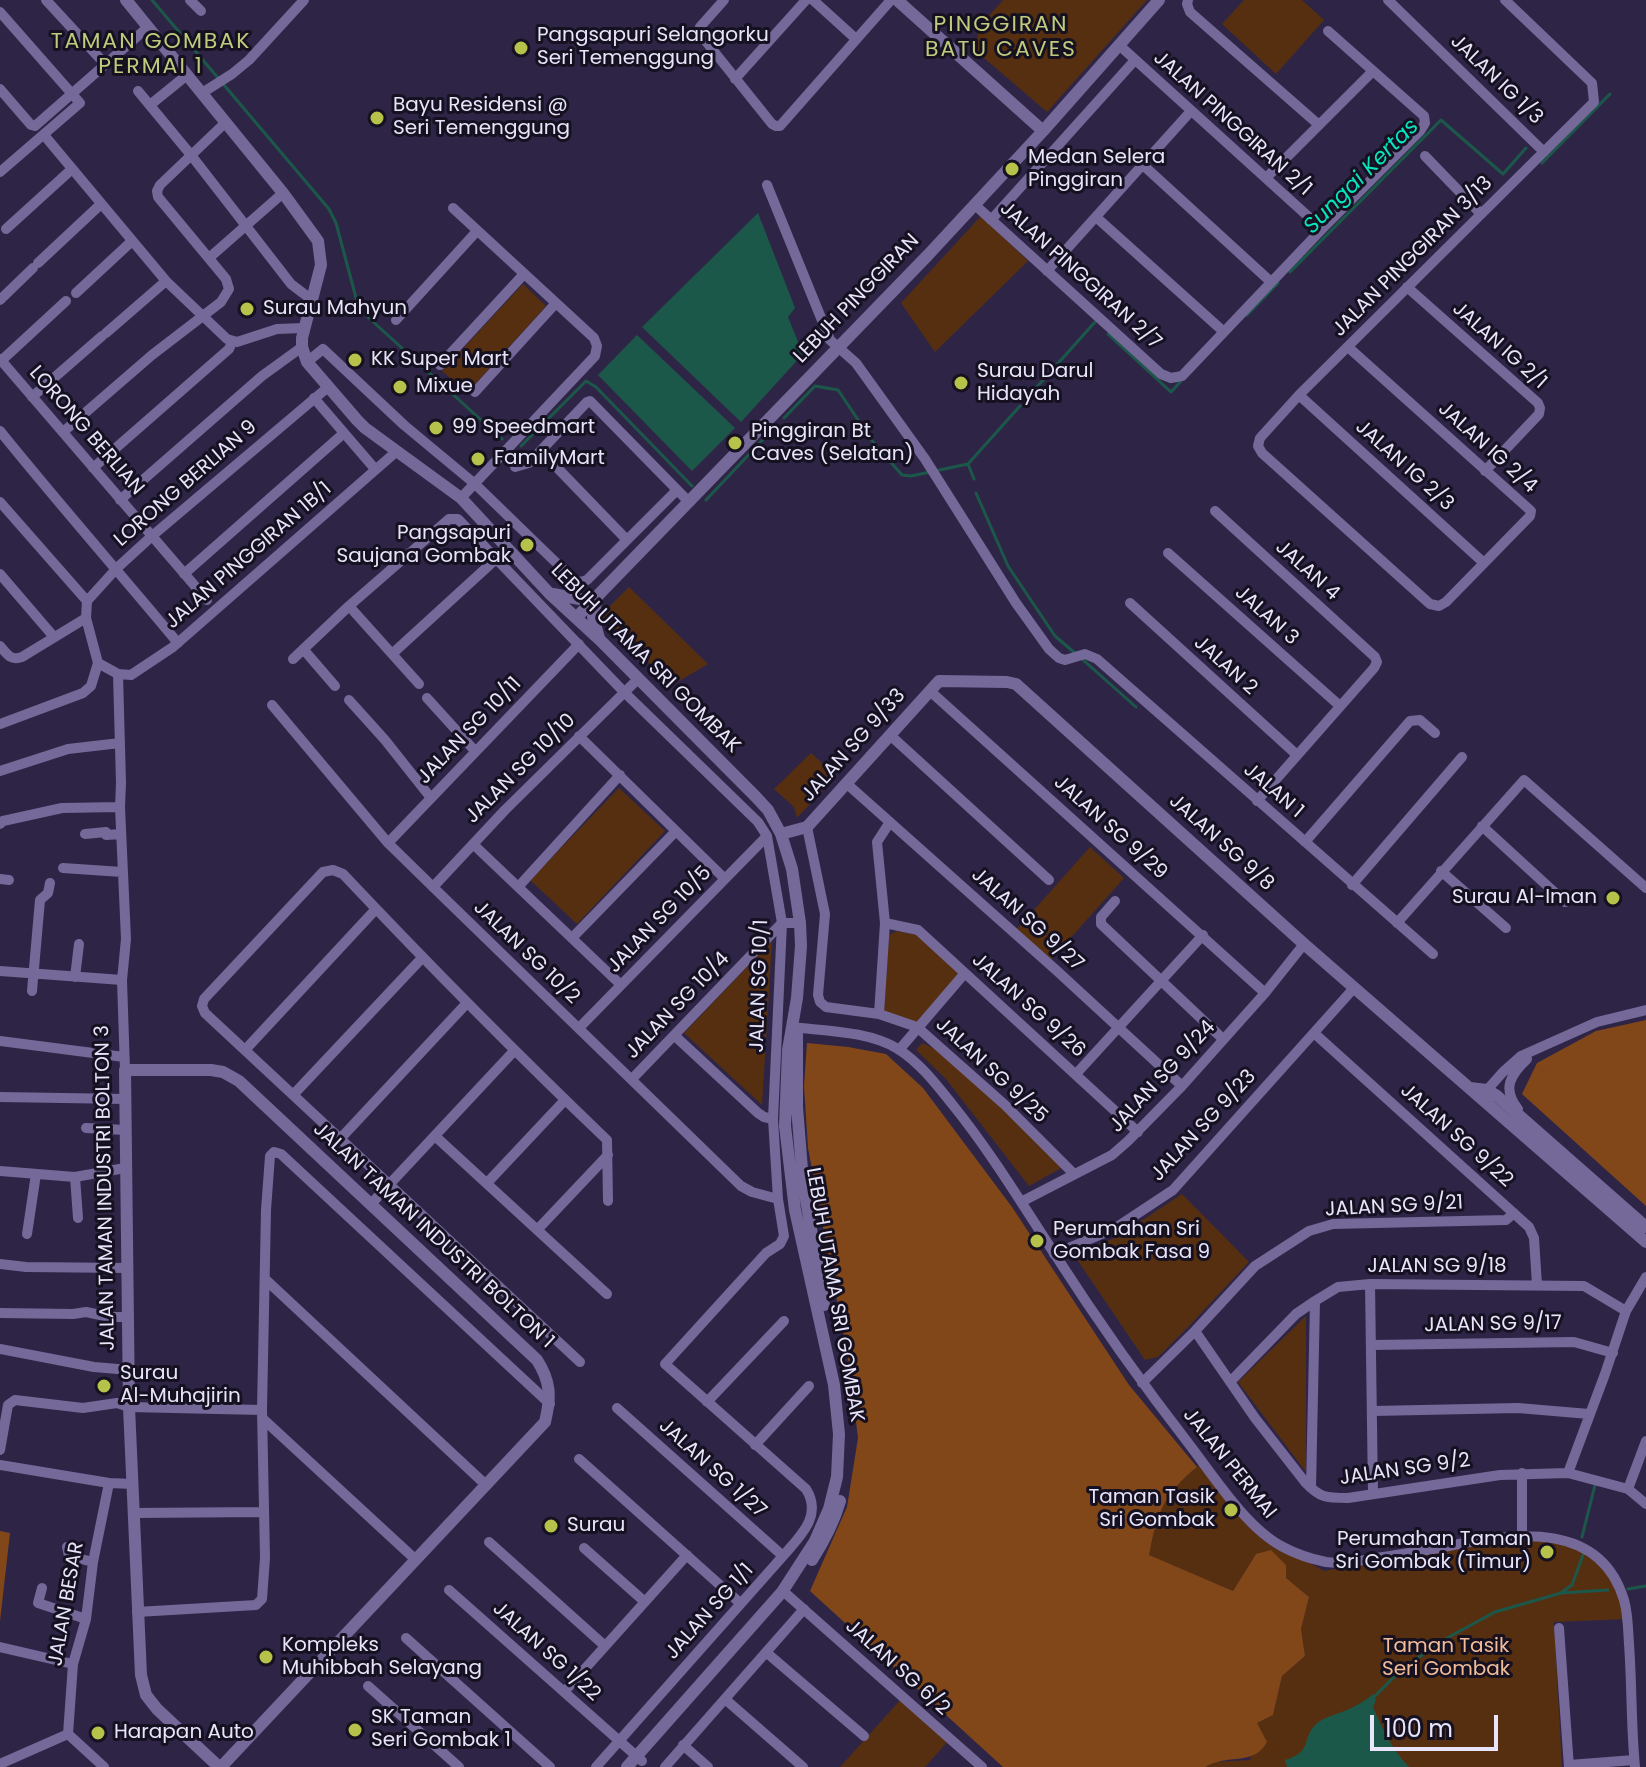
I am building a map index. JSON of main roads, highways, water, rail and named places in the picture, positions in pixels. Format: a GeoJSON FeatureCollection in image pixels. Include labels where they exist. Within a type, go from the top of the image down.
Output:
{"type":"FeatureCollection","features":[{"type":"Feature","properties":{"kind":"waterway","name":"Sungai Kertas"},"geometry":{"type":"LineString","coordinates":[[152,0],[329,209],[336,223],[359,309],[502,439]]}},
{"type":"Feature","properties":{"kind":"waterway","name":"Sungai Kertas"},"geometry":{"type":"LineString","coordinates":[[1542,163],[1610,94]]}},
{"type":"Feature","properties":{"kind":"waterway","name":"Sungai Kertas"},"geometry":{"type":"LineString","coordinates":[[1290,272],[1441,120],[1503,174],[1526,148]]}},
{"type":"Feature","properties":{"kind":"waterway"},"geometry":{"type":"LineString","coordinates":[[1247,315],[1278,283]]}},
{"type":"Feature","properties":{"kind":"waterway","name":"Sungai Kertas"},"geometry":{"type":"LineString","coordinates":[[1027,398],[1095,322]]}},
{"type":"Feature","properties":{"kind":"waterway","name":"Sungai Kertas"},"geometry":{"type":"LineString","coordinates":[[1108,334],[1171,392],[1181,381]]}},
{"type":"Feature","properties":{"kind":"waterway","name":"Sungai Kertas"},"geometry":{"type":"LineString","coordinates":[[521,446],[586,381],[596,387],[692,486]]}},
{"type":"Feature","properties":{"kind":"waterway","name":"Sungai Kertas"},"geometry":{"type":"LineString","coordinates":[[784,418],[815,386],[838,390],[873,442],[902,475],[911,476],[968,464],[1020,406]]}},
{"type":"Feature","properties":{"kind":"waterway","name":"Sungai Kertas"},"geometry":{"type":"LineString","coordinates":[[706,500],[771,431]]}},
{"type":"Feature","properties":{"kind":"waterway"},"geometry":{"type":"LineString","coordinates":[[968,464],[974,479]]}},
{"type":"Feature","properties":{"kind":"waterway"},"geometry":{"type":"LineString","coordinates":[[976,493],[1008,566],[1055,636],[1076,654]]}},
{"type":"Feature","properties":{"kind":"waterway"},"geometry":{"type":"LineString","coordinates":[[1082,659],[1136,707]]}},
{"type":"Feature","properties":{"kind":"waterway"},"geometry":{"type":"LineString","coordinates":[[1582,1537],[1595,1485]]}},
{"type":"Feature","properties":{"kind":"waterway"},"geometry":{"type":"LineString","coordinates":[[1562,1592],[1572,1585],[1583,1555]]}},
{"type":"Feature","properties":{"kind":"waterway"},"geometry":{"type":"LineString","coordinates":[[1628,1589],[1646,1586]]}},
{"type":"Feature","properties":{"kind":"waterway"},"geometry":{"type":"LineString","coordinates":[[1375,1696],[1403,1668],[1447,1638],[1495,1612],[1561,1593],[1608,1590]]}},
{"type":"Feature","properties":{"kind":"place","name":"Pangsapuri Selangorku Seri Temenggung"},"geometry":{"type":"Point","coordinates":[521,48]}},
{"type":"Feature","properties":{"kind":"place","name":"Bayu Residensi @ Seri Temenggung"},"geometry":{"type":"Point","coordinates":[377,118]}},
{"type":"Feature","properties":{"kind":"place","name":"Medan Selera Pinggiran"},"geometry":{"type":"Point","coordinates":[1012,169]}},
{"type":"Feature","properties":{"kind":"place","name":"Surau Mahyun"},"geometry":{"type":"Point","coordinates":[247,309]}},
{"type":"Feature","properties":{"kind":"place","name":"KK Super Mart"},"geometry":{"type":"Point","coordinates":[355,360]}},
{"type":"Feature","properties":{"kind":"place","name":"Surau Darul Hidayah"},"geometry":{"type":"Point","coordinates":[961,383]}},
{"type":"Feature","properties":{"kind":"place","name":"Mixue"},"geometry":{"type":"Point","coordinates":[400,387]}},
{"type":"Feature","properties":{"kind":"place","name":"99 Speedmart"},"geometry":{"type":"Point","coordinates":[436,428]}},
{"type":"Feature","properties":{"kind":"place","name":"Pinggiran Bt Caves (Selatan)"},"geometry":{"type":"Point","coordinates":[735,443]}},
{"type":"Feature","properties":{"kind":"place","name":"FamilyMart"},"geometry":{"type":"Point","coordinates":[478,459]}},
{"type":"Feature","properties":{"kind":"place","name":"Pangsapuri Saujana Gombak"},"geometry":{"type":"Point","coordinates":[527,545]}},
{"type":"Feature","properties":{"kind":"place","name":"Surau Al-Iman"},"geometry":{"type":"Point","coordinates":[1613,898]}},
{"type":"Feature","properties":{"kind":"place","name":"Perumahan Sri Gombak Fasa 9"},"geometry":{"type":"Point","coordinates":[1037,1241]}},
{"type":"Feature","properties":{"kind":"place","name":"Surau Al-Muhajirin"},"geometry":{"type":"Point","coordinates":[104,1386]}},
{"type":"Feature","properties":{"kind":"place","name":"Taman Tasik Sri Gombak"},"geometry":{"type":"Point","coordinates":[1231,1510]}},
{"type":"Feature","properties":{"kind":"place","name":"Surau"},"geometry":{"type":"Point","coordinates":[551,1526]}},
{"type":"Feature","properties":{"kind":"place","name":"Perumahan Taman Sri Gombak (Timur)"},"geometry":{"type":"Point","coordinates":[1547,1552]}},
{"type":"Feature","properties":{"kind":"place","name":"Kompleks Muhibbah Selayang"},"geometry":{"type":"Point","coordinates":[266,1657]}},
{"type":"Feature","properties":{"kind":"place","name":"SK Taman Seri Gombak 1"},"geometry":{"type":"Point","coordinates":[355,1730]}},
{"type":"Feature","properties":{"kind":"place","name":"Harapan Auto"},"geometry":{"type":"Point","coordinates":[98,1733]}},
{"type":"Feature","properties":{"kind":"district","name":"PINGGIRAN BATU CAVES"},"geometry":{"type":"Point","coordinates":[1001,38]}},
{"type":"Feature","properties":{"kind":"district","name":"TAMAN GOMBAK PERMAI 1"},"geometry":{"type":"Point","coordinates":[151,54]}},
{"type":"Feature","properties":{"kind":"park label","name":"Taman Tasik Seri Gombak"},"geometry":{"type":"Point","coordinates":[1446,1658]}}]}
